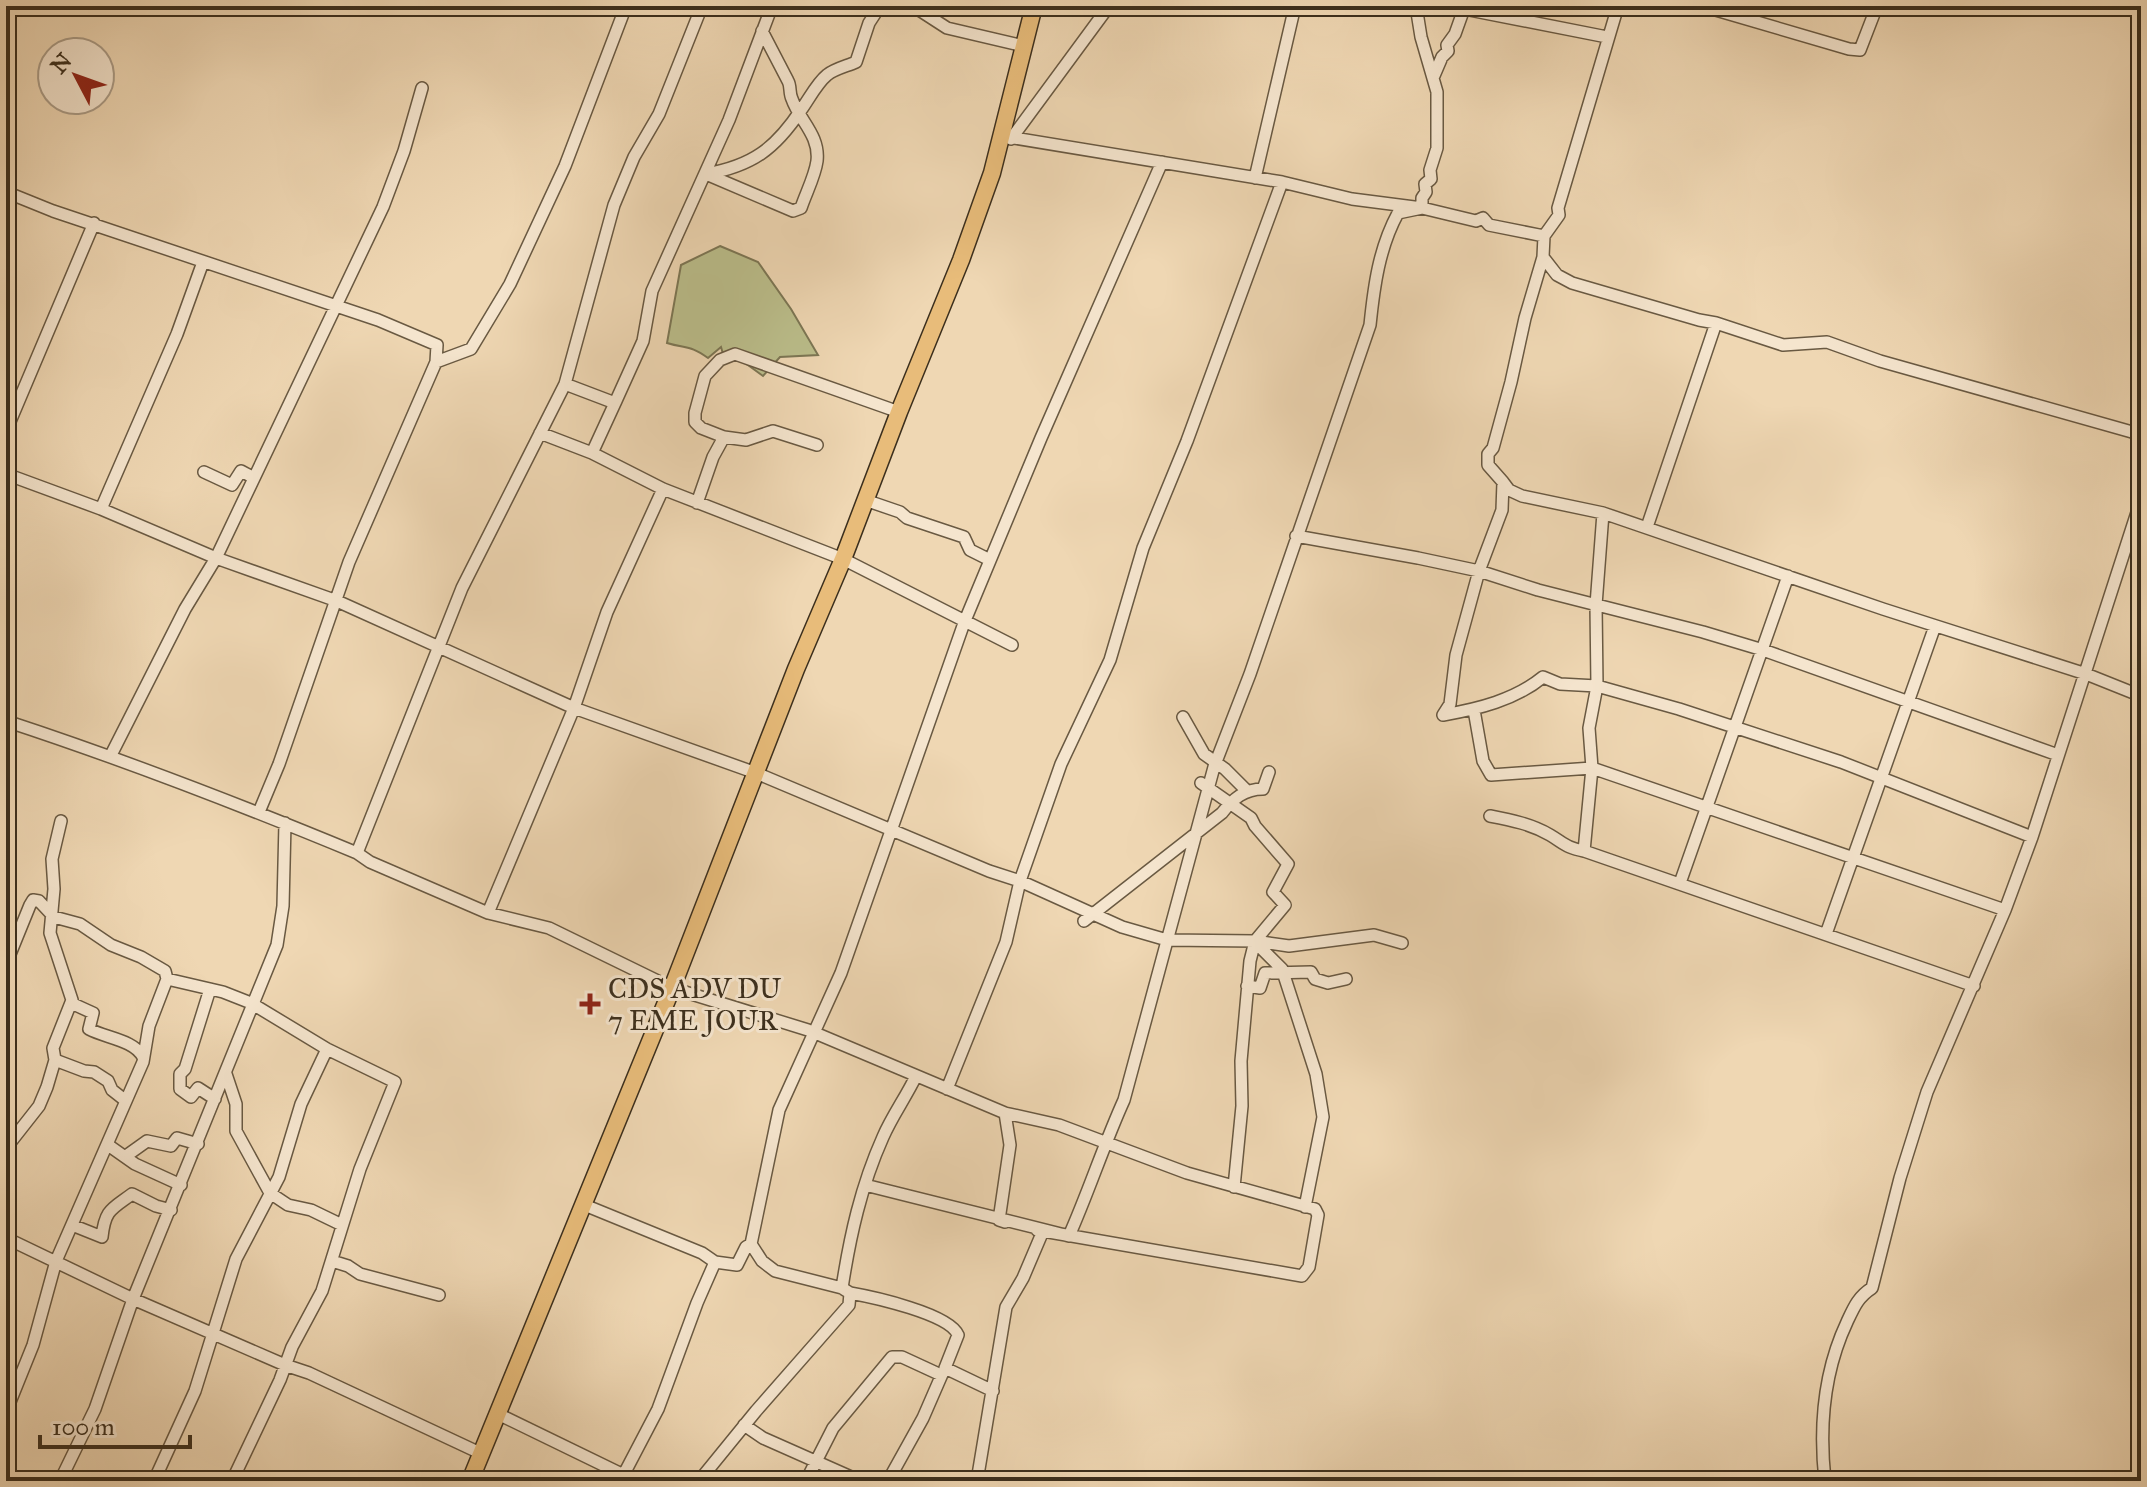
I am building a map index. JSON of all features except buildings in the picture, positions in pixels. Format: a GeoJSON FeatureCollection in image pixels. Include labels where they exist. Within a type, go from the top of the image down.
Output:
{"type":"FeatureCollection","features":[{"type":"Feature","properties":{"kind":"highway"},"geometry":{"type":"LineString","coordinates":[[470,1481],[672,988],[796,669],[843,559],[961,260],[1006,137],[1034,6]]}},
{"type":"Feature","properties":{"kind":"street"},"geometry":{"type":"LineString","coordinates":[[436,362],[471,349],[510,284],[565,166],[626,6]]}},
{"type":"Feature","properties":{"kind":"street"},"geometry":{"type":"LineString","coordinates":[[357,853],[462,588],[565,384],[614,205],[634,157],[659,114],[702,6]]}},
{"type":"Feature","properties":{"kind":"street"},"geometry":{"type":"LineString","coordinates":[[592,453],[643,341],[652,291],[690,202],[706,174],[772,6]]}},
{"type":"Feature","properties":{"kind":"street"},"geometry":{"type":"LineString","coordinates":[[706,174],[737,167],[770,149],[828,74],[856,62],[869,23],[880,6]]}},
{"type":"Feature","properties":{"kind":"street"},"geometry":{"type":"LineString","coordinates":[[913,6],[947,28],[1024,46]]}},
{"type":"Feature","properties":{"kind":"street"},"geometry":{"type":"LineString","coordinates":[[1006,137],[1109,6]]}},
{"type":"Feature","properties":{"kind":"street"},"geometry":{"type":"LineString","coordinates":[[1255,178],[1295,6]]}},
{"type":"Feature","properties":{"kind":"street"},"geometry":{"type":"LineString","coordinates":[[1416,6],[1437,92],[1437,148],[1431,179],[1425,184],[1422,208]]}},
{"type":"Feature","properties":{"kind":"street"},"geometry":{"type":"LineString","coordinates":[[1449,6],[1607,37]]}},
{"type":"Feature","properties":{"kind":"street"},"geometry":{"type":"LineString","coordinates":[[1618,6],[1558,208],[1559,215],[1544,236],[1543,257],[1493,448],[1488,454],[1488,465],[1509,490],[1522,496],[1603,513],[1647,527],[1935,626],[2086,674],[2141,696]]}},
{"type":"Feature","properties":{"kind":"street"},"geometry":{"type":"LineString","coordinates":[[1702,6],[1860,50],[1877,6]]}},
{"type":"Feature","properties":{"kind":"street"},"geometry":{"type":"LineString","coordinates":[[1433,78],[1448,51],[1447,45],[1455,34],[1464,7]]}},
{"type":"Feature","properties":{"kind":"street"},"geometry":{"type":"LineString","coordinates":[[706,174],[793,211],[801,208],[817,160],[811,131],[791,98],[789,82],[762,31]]}},
{"type":"Feature","properties":{"kind":"street"},"geometry":{"type":"LineString","coordinates":[[111,755],[179,621],[216,558],[383,207],[404,151],[422,88]]}},
{"type":"Feature","properties":{"kind":"street"},"geometry":{"type":"LineString","coordinates":[[1006,137],[1282,182],[1352,199],[1422,208],[1476,221],[1483,218],[1489,225],[1544,236]]}},
{"type":"Feature","properties":{"kind":"street"},"geometry":{"type":"LineString","coordinates":[[737,1265],[746,1247],[751,1244],[779,1110],[841,973],[964,623],[1059,394],[1162,162]]}},
{"type":"Feature","properties":{"kind":"street"},"geometry":{"type":"LineString","coordinates":[[947,1089],[1006,942],[1020,881],[1061,764],[1110,660],[1143,548],[1187,441],[1282,182]]}},
{"type":"Feature","properties":{"kind":"street"},"geometry":{"type":"LineString","coordinates":[[6,192],[53,211],[336,306],[437,345],[436,362],[349,562],[279,764],[259,812]]}},
{"type":"Feature","properties":{"kind":"street"},"geometry":{"type":"LineString","coordinates":[[1069,1236],[1124,1100],[1195,834],[1204,786],[1250,674],[1370,325],[1375,283],[1390,228],[1398,213],[1422,208]]}},
{"type":"Feature","properties":{"kind":"street"},"geometry":{"type":"LineString","coordinates":[[6,431],[94,223]]}},
{"type":"Feature","properties":{"kind":"street"},"geometry":{"type":"LineString","coordinates":[[1543,257],[1557,275],[1572,283],[1783,345],[1827,342],[1880,361],[2132,432],[2141,438]]}},
{"type":"Feature","properties":{"kind":"street"},"geometry":{"type":"LineString","coordinates":[[101,509],[177,334],[203,262]]}},
{"type":"Feature","properties":{"kind":"street"},"geometry":{"type":"LineString","coordinates":[[1647,527],[1716,323]]}},
{"type":"Feature","properties":{"kind":"street"},"geometry":{"type":"LineString","coordinates":[[817,445],[773,431],[746,440],[724,437],[701,428],[695,422],[695,413],[705,376],[712,366],[729,354],[735,354],[899,412]]}},
{"type":"Feature","properties":{"kind":"street"},"geometry":{"type":"LineString","coordinates":[[565,384],[615,403]]}},
{"type":"Feature","properties":{"kind":"street"},"geometry":{"type":"LineString","coordinates":[[540,433],[592,453],[663,489],[843,559],[1012,645]]}},
{"type":"Feature","properties":{"kind":"street"},"geometry":{"type":"LineString","coordinates":[[697,503],[713,457],[724,437]]}},
{"type":"Feature","properties":{"kind":"street"},"geometry":{"type":"LineString","coordinates":[[204,472],[232,485],[241,471],[254,478]]}},
{"type":"Feature","properties":{"kind":"street"},"geometry":{"type":"LineString","coordinates":[[6,474],[101,509],[216,558],[337,601],[574,708],[756,773],[989,871],[1020,881],[1088,918],[1167,940],[1255,941],[1289,946],[1374,935],[1402,943]]}},
{"type":"Feature","properties":{"kind":"street"},"geometry":{"type":"LineString","coordinates":[[1503,482],[1502,510],[1479,571],[1456,655],[1450,704],[1443,715],[1474,710],[1528,689],[1543,677],[1560,684],[1597,686],[1734,727],[1882,778],[2032,837]]}},
{"type":"Feature","properties":{"kind":"street"},"geometry":{"type":"LineString","coordinates":[[488,913],[574,708],[607,612],[663,489]]}},
{"type":"Feature","properties":{"kind":"street"},"geometry":{"type":"LineString","coordinates":[[865,500],[964,537],[970,550],[990,560]]}},
{"type":"Feature","properties":{"kind":"street"},"geometry":{"type":"LineString","coordinates":[[1825,1481],[1823,1410],[1837,1343],[1859,1297],[1872,1288],[1900,1178],[1927,1092],[1974,986],[2032,837],[2141,500]]}},
{"type":"Feature","properties":{"kind":"street"},"geometry":{"type":"LineString","coordinates":[[1584,851],[1592,768],[1589,728],[1597,686],[1596,605],[1603,513]]}},
{"type":"Feature","properties":{"kind":"street"},"geometry":{"type":"LineString","coordinates":[[1296,536],[1479,571],[1763,650],[2058,755]]}},
{"type":"Feature","properties":{"kind":"street"},"geometry":{"type":"LineString","coordinates":[[1680,883],[1788,576]]}},
{"type":"Feature","properties":{"kind":"street"},"geometry":{"type":"LineString","coordinates":[[1826,934],[1935,626]]}},
{"type":"Feature","properties":{"kind":"street"},"geometry":{"type":"LineString","coordinates":[[1474,710],[1483,761],[1491,775],[1592,768],[2005,910]]}},
{"type":"Feature","properties":{"kind":"street"},"geometry":{"type":"LineString","coordinates":[[1183,717],[1204,754],[1247,791]]}},
{"type":"Feature","properties":{"kind":"street"},"geometry":{"type":"LineString","coordinates":[[6,721],[111,755],[259,812],[488,913],[549,928],[672,988],[816,1033],[1005,1113],[1059,1125],[1187,1173],[1315,1209],[1318,1215],[1309,1267],[1302,1276],[1043,1231],[865,1185]]}},
{"type":"Feature","properties":{"kind":"street"},"geometry":{"type":"LineString","coordinates":[[1088,918],[1222,813],[1230,803],[1247,791],[1263,789],[1269,772]]}},
{"type":"Feature","properties":{"kind":"street"},"geometry":{"type":"LineString","coordinates":[[1204,786],[1251,818],[1288,864],[1273,892],[1285,905],[1255,941],[1247,986],[1241,1061],[1242,1106],[1234,1187]]}},
{"type":"Feature","properties":{"kind":"street"},"geometry":{"type":"LineString","coordinates":[[1490,816],[1515,820],[1551,836],[1566,848],[1584,851],[1680,883],[1974,986]]}},
{"type":"Feature","properties":{"kind":"street"},"geometry":{"type":"LineString","coordinates":[[6,1148],[39,1106],[55,1060],[53,1048],[71,1003],[50,933],[52,859],[61,821]]}},
{"type":"Feature","properties":{"kind":"street"},"geometry":{"type":"LineString","coordinates":[[60,1481],[95,1409],[133,1299],[277,945],[283,906],[285,823]]}},
{"type":"Feature","properties":{"kind":"street"},"geometry":{"type":"LineString","coordinates":[[6,964],[33,900],[39,901],[52,915],[80,924],[111,945],[165,971],[167,979],[126,1101],[56,1261],[33,1345],[6,1412]]}},
{"type":"Feature","properties":{"kind":"street"},"geometry":{"type":"LineString","coordinates":[[1255,941],[1283,972],[1316,1074],[1323,1117],[1305,1207]]}},
{"type":"Feature","properties":{"kind":"street"},"geometry":{"type":"LineString","coordinates":[[1247,986],[1260,988],[1265,973],[1311,972],[1315,979],[1328,983],[1346,979]]}},
{"type":"Feature","properties":{"kind":"street"},"geometry":{"type":"LineString","coordinates":[[167,979],[251,1003],[327,1049],[395,1082],[360,1169],[322,1291],[292,1347],[232,1481]]}},
{"type":"Feature","properties":{"kind":"street"},"geometry":{"type":"LineString","coordinates":[[210,989],[185,1069],[180,1074],[180,1089],[191,1097],[198,1088],[215,1099]]}},
{"type":"Feature","properties":{"kind":"street"},"geometry":{"type":"LineString","coordinates":[[71,1003],[93,1013],[89,1029],[133,1045],[143,1057]]}},
{"type":"Feature","properties":{"kind":"street"},"geometry":{"type":"LineString","coordinates":[[154,1481],[185,1417],[236,1259],[279,1177],[301,1104],[327,1049]]}},
{"type":"Feature","properties":{"kind":"street"},"geometry":{"type":"LineString","coordinates":[[55,1060],[94,1072],[108,1081],[112,1090],[126,1101]]}},
{"type":"Feature","properties":{"kind":"street"},"geometry":{"type":"LineString","coordinates":[[226,1074],[236,1104],[236,1131],[270,1193],[288,1205],[311,1210],[342,1225]]}},
{"type":"Feature","properties":{"kind":"street"},"geometry":{"type":"LineString","coordinates":[[699,1481],[845,1311],[850,1301],[846,1290],[851,1232],[865,1185],[884,1134],[916,1076]]}},
{"type":"Feature","properties":{"kind":"street"},"geometry":{"type":"LineString","coordinates":[[999,1220],[1010,1145],[1005,1113]]}},
{"type":"Feature","properties":{"kind":"street"},"geometry":{"type":"LineString","coordinates":[[126,1156],[147,1141],[171,1146],[177,1138],[198,1144]]}},
{"type":"Feature","properties":{"kind":"street"},"geometry":{"type":"LineString","coordinates":[[108,1145],[135,1164],[181,1185]]}},
{"type":"Feature","properties":{"kind":"street"},"geometry":{"type":"LineString","coordinates":[[72,1225],[102,1237],[104,1219],[112,1207],[132,1194],[171,1210]]}},
{"type":"Feature","properties":{"kind":"street"},"geometry":{"type":"LineString","coordinates":[[582,1204],[694,1249],[715,1262],[768,1267],[925,1314],[956,1328],[958,1335],[923,1418],[888,1481]]}},
{"type":"Feature","properties":{"kind":"street"},"geometry":{"type":"LineString","coordinates":[[999,1220],[1069,1236]]}},
{"type":"Feature","properties":{"kind":"street"},"geometry":{"type":"LineString","coordinates":[[977,1481],[1006,1307],[1023,1278],[1043,1231]]}},
{"type":"Feature","properties":{"kind":"street"},"geometry":{"type":"LineString","coordinates":[[6,1238],[133,1299],[309,1373],[480,1453]]}},
{"type":"Feature","properties":{"kind":"street"},"geometry":{"type":"LineString","coordinates":[[751,1244],[768,1267]]}},
{"type":"Feature","properties":{"kind":"street"},"geometry":{"type":"LineString","coordinates":[[332,1261],[360,1274],[439,1295]]}},
{"type":"Feature","properties":{"kind":"street"},"geometry":{"type":"LineString","coordinates":[[624,1474],[658,1409],[715,1262]]}},
{"type":"Feature","properties":{"kind":"street"},"geometry":{"type":"LineString","coordinates":[[806,1481],[833,1428],[892,1357],[902,1357],[993,1391]]}},
{"type":"Feature","properties":{"kind":"street"},"geometry":{"type":"LineString","coordinates":[[496,1413],[636,1481]]}},
{"type":"Feature","properties":{"kind":"street"},"geometry":{"type":"LineString","coordinates":[[744,1425],[763,1438],[860,1481]]}},
{"type":"Feature","properties":{"kind":"green space"},"geometry":{"type":"Polygon","coordinates":[[[720,246],[758,262],[818,355],[780,357],[763,376],[741,360],[725,361],[721,347],[708,358],[692,349],[667,343],[681,265],[720,246]]]}},
{"type":"Feature","properties":{"kind":"place","name":"CDS ADV DU 7 EME JOUR"},"geometry":{"type":"Point","coordinates":[590,1004]}}]}
